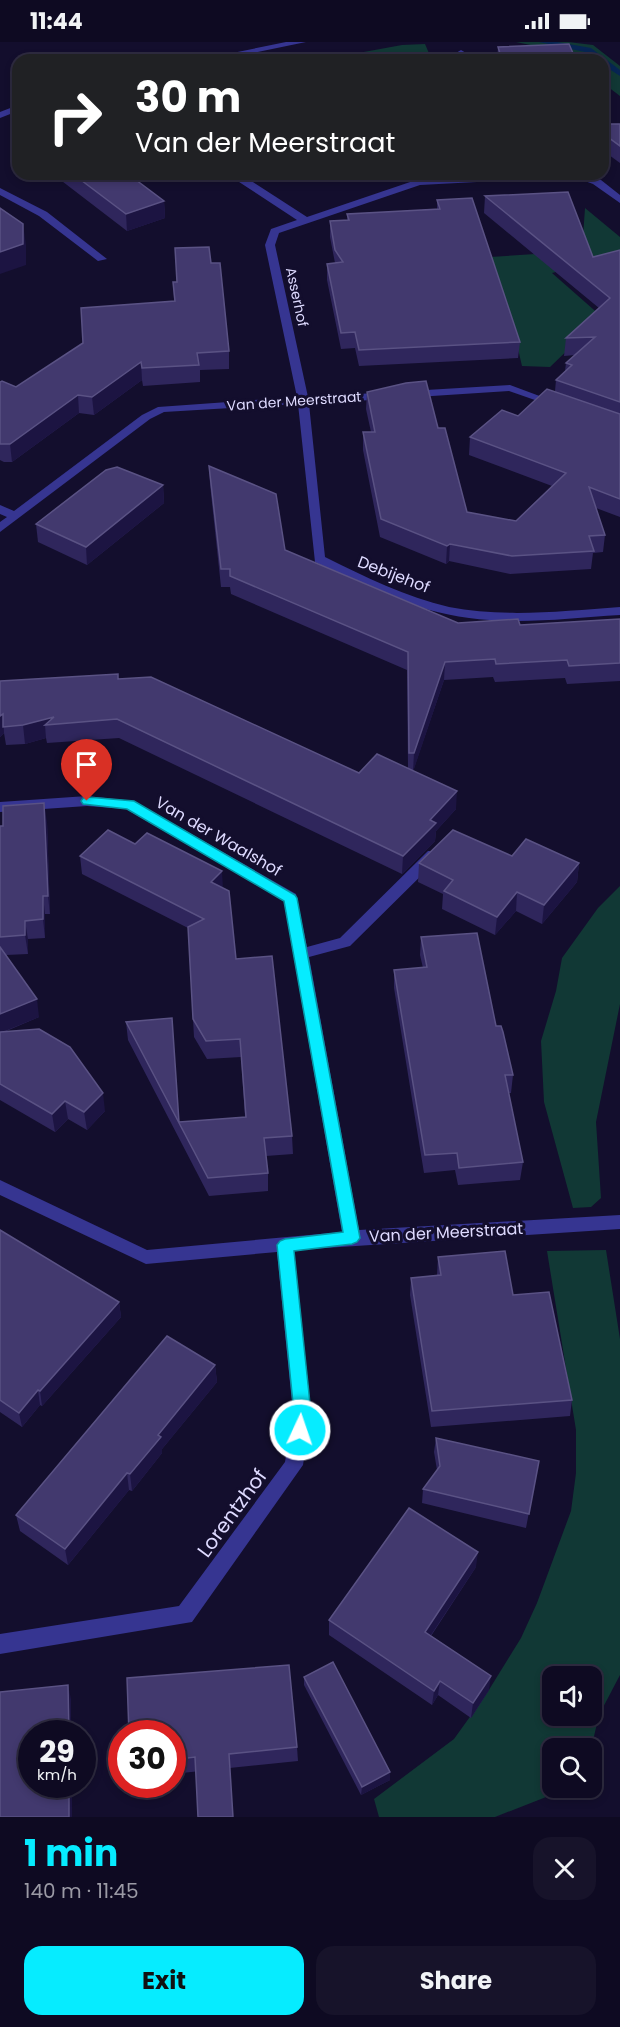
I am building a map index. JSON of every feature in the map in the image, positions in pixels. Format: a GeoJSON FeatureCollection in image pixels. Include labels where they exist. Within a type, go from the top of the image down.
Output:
{"type":"FeatureCollection","features":[{"type":"Feature","properties":{"kind":"street"},"geometry":{"type":"LineString","coordinates":[[236,54],[302,42]]}},
{"type":"Feature","properties":{"kind":"street"},"geometry":{"type":"LineString","coordinates":[[243,180],[306,221]]}},
{"type":"Feature","properties":{"kind":"street","name":"Asserhof"},"geometry":{"type":"LineString","coordinates":[[303,400],[270,245],[275,231],[419,182],[442,180]]}},
{"type":"Feature","properties":{"kind":"street","name":"Asserhof"},"geometry":{"type":"LineString","coordinates":[[592,180],[620,200]]}},
{"type":"Feature","properties":{"kind":"street"},"geometry":{"type":"LineString","coordinates":[[0,191],[44,214],[102,259]]}},
{"type":"Feature","properties":{"kind":"street","name":"Van der Meerstraat"},"geometry":{"type":"LineString","coordinates":[[0,528],[146,417],[162,410],[510,388],[565,407]]}},
{"type":"Feature","properties":{"kind":"street","name":"Debijehof"},"geometry":{"type":"LineString","coordinates":[[303,400],[319,559],[349,574],[428,605],[469,614],[530,615],[620,611]]}},
{"type":"Feature","properties":{"kind":"street"},"geometry":{"type":"LineString","coordinates":[[0,509],[14,516]]}},
{"type":"Feature","properties":{"kind":"street","name":"Van der Waalshof"},"geometry":{"type":"LineString","coordinates":[[0,807],[87,801],[129,804],[291,898],[352,1238]]}},
{"type":"Feature","properties":{"kind":"street"},"geometry":{"type":"LineString","coordinates":[[301,954],[345,942],[446,842]]}},
{"type":"Feature","properties":{"kind":"street","name":"Van der Meerstraat"},"geometry":{"type":"LineString","coordinates":[[0,1187],[146,1257],[352,1238],[620,1222]]}},
{"type":"Feature","properties":{"kind":"street","name":"Lorentzhof"},"geometry":{"type":"LineString","coordinates":[[0,1644],[185,1615],[294,1466],[302,1413],[285,1245]]}},
{"type":"Feature","properties":{"kind":"green space"},"geometry":{"type":"Polygon","coordinates":[[[516,42],[568,42],[593,45],[605,54],[561,54],[554,50],[516,42]]]}},
{"type":"Feature","properties":{"kind":"green space"},"geometry":{"type":"Polygon","coordinates":[[[425,44],[429,54],[353,54],[402,45],[425,44]]]}},
{"type":"Feature","properties":{"kind":"green space"},"geometry":{"type":"Polygon","coordinates":[[[609,57],[620,66],[620,96],[609,88],[609,57]]]}},
{"type":"Feature","properties":{"kind":"green space"},"geometry":{"type":"Polygon","coordinates":[[[585,208],[620,237],[620,255],[552,273],[602,317],[550,367],[522,366],[507,302],[455,304],[443,260],[582,251],[585,208]]]}},
{"type":"Feature","properties":{"kind":"green space"},"geometry":{"type":"Polygon","coordinates":[[[620,886],[620,1004],[596,1122],[601,1198],[591,1207],[573,1208],[544,1102],[541,1041],[556,991],[562,958],[598,908],[620,886]]]}},
{"type":"Feature","properties":{"kind":"green space"},"geometry":{"type":"Polygon","coordinates":[[[606,1250],[620,1339],[620,1675],[602,1709],[602,1666],[542,1666],[542,1726],[596,1726],[594,1738],[542,1738],[543,1798],[495,1817],[379,1817],[374,1799],[454,1739],[487,1693],[521,1638],[537,1603],[571,1511],[576,1473],[576,1430],[547,1251],[606,1250]]]}},
{"type":"Feature","properties":{"kind":"building"},"geometry":{"type":"Polygon","coordinates":[[[569,44],[573,54],[500,54],[498,47],[569,44]]]}},
{"type":"Feature","properties":{"kind":"building"},"geometry":{"type":"Polygon","coordinates":[[[609,124],[620,124],[620,146],[609,138],[609,124]]]}},
{"type":"Feature","properties":{"kind":"building"},"geometry":{"type":"Polygon","coordinates":[[[81,180],[136,180],[164,201],[126,214],[81,180]]]}},
{"type":"Feature","properties":{"kind":"building"},"geometry":{"type":"Polygon","coordinates":[[[568,192],[593,257],[620,250],[620,402],[556,380],[572,365],[566,363],[595,337],[566,338],[610,298],[485,196],[568,192]]]}},
{"type":"Feature","properties":{"kind":"building"},"geometry":{"type":"Polygon","coordinates":[[[472,198],[520,342],[359,350],[355,332],[341,333],[327,264],[343,262],[335,250],[330,221],[349,220],[347,214],[440,209],[437,200],[472,198]]]}},
{"type":"Feature","properties":{"kind":"building"},"geometry":{"type":"Polygon","coordinates":[[[0,208],[23,224],[23,244],[0,252],[0,208]]]}},
{"type":"Feature","properties":{"kind":"building"},"geometry":{"type":"Polygon","coordinates":[[[209,247],[211,263],[220,263],[229,351],[197,353],[199,365],[142,368],[141,362],[92,397],[78,395],[10,444],[0,444],[0,382],[16,387],[83,343],[81,308],[175,301],[173,282],[177,282],[175,248],[209,247]]]}},
{"type":"Feature","properties":{"kind":"building"},"geometry":{"type":"Polygon","coordinates":[[[426,381],[438,428],[445,428],[467,512],[516,521],[566,473],[470,437],[502,410],[518,416],[547,389],[620,414],[620,499],[589,487],[605,535],[589,536],[594,551],[512,556],[450,544],[447,546],[381,519],[363,432],[375,432],[367,392],[426,381]]]}},
{"type":"Feature","properties":{"kind":"building"},"geometry":{"type":"Polygon","coordinates":[[[209,466],[276,494],[285,550],[458,623],[518,619],[520,625],[620,619],[620,663],[569,666],[567,660],[496,664],[495,659],[445,662],[414,753],[409,753],[408,652],[230,576],[230,569],[221,569],[209,466]]]}},
{"type":"Feature","properties":{"kind":"building"},"geometry":{"type":"Polygon","coordinates":[[[117,467],[163,485],[86,547],[36,524],[106,470],[117,467]]]}},
{"type":"Feature","properties":{"kind":"building"},"geometry":{"type":"Polygon","coordinates":[[[118,674],[118,679],[151,677],[359,773],[377,754],[457,791],[430,820],[436,823],[403,856],[117,719],[45,725],[54,717],[23,725],[3,727],[3,714],[0,716],[0,681],[118,674]]]}},
{"type":"Feature","properties":{"kind":"building"},"geometry":{"type":"Polygon","coordinates":[[[44,803],[48,896],[43,896],[43,919],[25,921],[25,935],[0,937],[0,826],[3,826],[3,806],[44,803]]]}},
{"type":"Feature","properties":{"kind":"building"},"geometry":{"type":"Polygon","coordinates":[[[108,830],[135,844],[147,833],[222,871],[211,882],[229,891],[236,959],[272,956],[292,1136],[264,1138],[268,1173],[208,1178],[126,1022],[172,1018],[179,1122],[246,1117],[240,1039],[206,1041],[193,1019],[188,927],[204,919],[80,856],[108,830]]]}},
{"type":"Feature","properties":{"kind":"building"},"geometry":{"type":"Polygon","coordinates":[[[453,830],[512,856],[526,839],[579,863],[544,905],[517,892],[497,917],[444,891],[453,880],[419,863],[453,830]]]}},
{"type":"Feature","properties":{"kind":"building"},"geometry":{"type":"Polygon","coordinates":[[[477,933],[496,1026],[501,1026],[513,1075],[505,1075],[523,1162],[459,1168],[457,1153],[425,1155],[394,970],[427,967],[421,937],[477,933]]]}},
{"type":"Feature","properties":{"kind":"building"},"geometry":{"type":"Polygon","coordinates":[[[0,947],[37,999],[0,1014],[0,947]]]}},
{"type":"Feature","properties":{"kind":"building"},"geometry":{"type":"Polygon","coordinates":[[[39,1029],[70,1047],[103,1093],[84,1112],[65,1101],[52,1114],[0,1084],[0,1032],[39,1029]]]}},
{"type":"Feature","properties":{"kind":"building"},"geometry":{"type":"Polygon","coordinates":[[[0,1230],[119,1302],[19,1413],[0,1400],[0,1230]]]}},
{"type":"Feature","properties":{"kind":"building"},"geometry":{"type":"Polygon","coordinates":[[[505,1251],[513,1295],[549,1292],[572,1400],[432,1411],[411,1278],[441,1275],[438,1257],[505,1251]]]}},
{"type":"Feature","properties":{"kind":"building"},"geometry":{"type":"Polygon","coordinates":[[[167,1336],[215,1365],[158,1435],[161,1437],[130,1474],[127,1473],[65,1549],[16,1515],[167,1336]]]}},
{"type":"Feature","properties":{"kind":"building"},"geometry":{"type":"Polygon","coordinates":[[[436,1438],[539,1461],[529,1514],[423,1489],[440,1466],[436,1438]]]}},
{"type":"Feature","properties":{"kind":"building"},"geometry":{"type":"Polygon","coordinates":[[[409,1508],[478,1552],[425,1632],[491,1676],[473,1703],[440,1681],[434,1691],[329,1620],[409,1508]]]}},
{"type":"Feature","properties":{"kind":"building"},"geometry":{"type":"Polygon","coordinates":[[[333,1662],[390,1772],[362,1787],[304,1677],[333,1662]]]}},
{"type":"Feature","properties":{"kind":"building"},"geometry":{"type":"Polygon","coordinates":[[[289,1665],[297,1747],[229,1754],[233,1817],[198,1817],[195,1757],[186,1758],[186,1720],[128,1720],[127,1678],[289,1665]]]}},
{"type":"Feature","properties":{"kind":"building"},"geometry":{"type":"Polygon","coordinates":[[[68,1685],[69,1720],[18,1720],[18,1798],[69,1798],[69,1817],[0,1817],[0,1692],[68,1685]]]}},
{"type":"Feature","properties":{"kind":"waterway"},"geometry":{"type":"LineString","coordinates":[[543,42],[588,50],[593,54]]}},
{"type":"Feature","properties":{"kind":"waterway"},"geometry":{"type":"LineString","coordinates":[[609,66],[620,74]]}},
{"type":"Feature","properties":{"kind":"route"},"geometry":{"type":"LineString","coordinates":[[87,801],[129,804],[291,898],[352,1238],[285,1245],[302,1413],[300,1430]]}}]}
